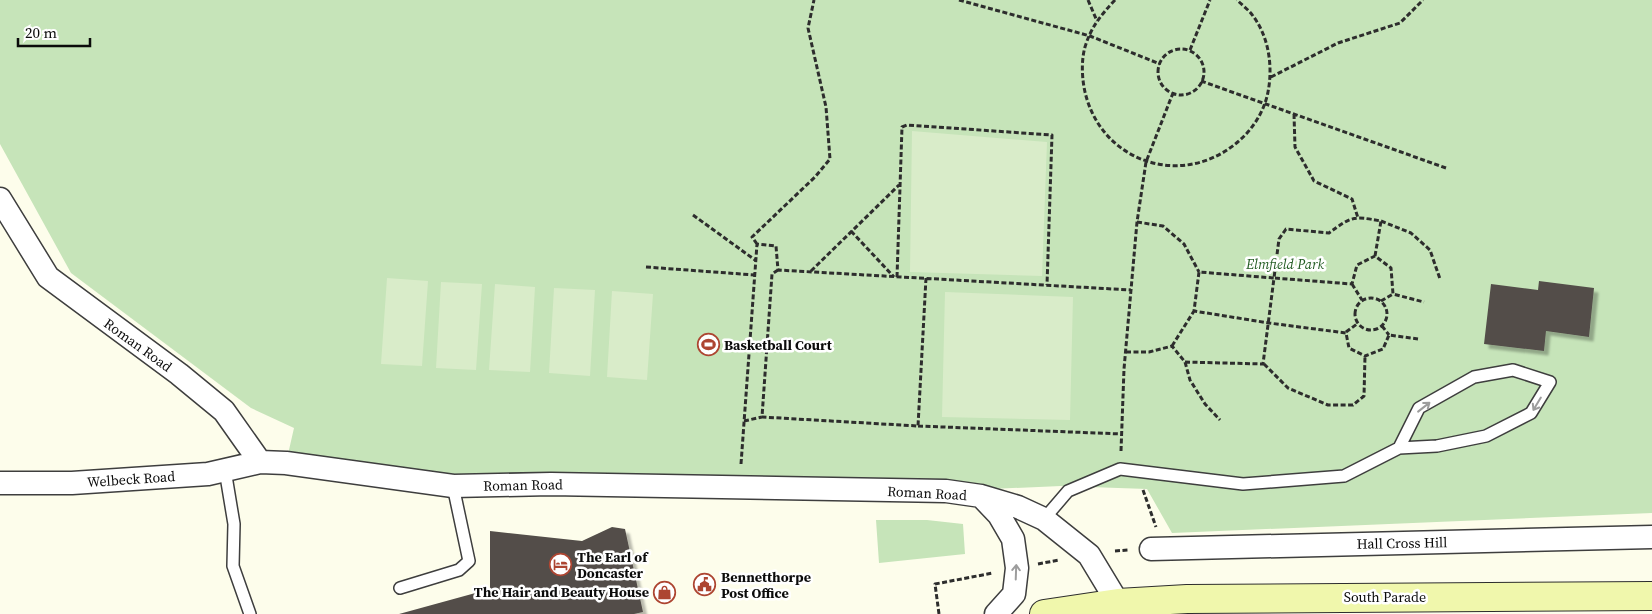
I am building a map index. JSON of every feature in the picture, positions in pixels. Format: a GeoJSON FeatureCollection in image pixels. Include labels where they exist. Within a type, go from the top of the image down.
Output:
{"type":"FeatureCollection","features":[{"type":"Feature","properties":{"kind":"street","name":"Roman Road"},"geometry":{"type":"LineString","coordinates":[[0,199],[48,277],[179,374],[224,411],[260,462],[286,463],[453,486],[551,484],[946,491],[981,496],[1018,507],[1044,519],[1089,555],[1118,603]]}},
{"type":"Feature","properties":{"kind":"street","name":"Welbeck Road"},"geometry":{"type":"LineString","coordinates":[[0,483],[72,483],[208,474],[260,462]]}},
{"type":"Feature","properties":{"kind":"street"},"geometry":{"type":"LineString","coordinates":[[981,496],[999,515],[1013,539],[1017,568],[1014,594],[996,614]]}},
{"type":"Feature","properties":{"kind":"street","name":"Hall Cross Hill"},"geometry":{"type":"LineString","coordinates":[[1151,548],[1652,536]]}},
{"type":"Feature","properties":{"kind":"street","name":"South Parade"},"geometry":{"type":"LineString","coordinates":[[1044,614],[1118,603],[1187,599],[1328,601],[1652,596]]}},
{"type":"Feature","properties":{"kind":"lane"},"geometry":{"type":"LineString","coordinates":[[1044,519],[1068,491],[1120,469],[1243,484],[1344,476],[1400,448],[1437,446],[1486,436],[1531,413],[1550,382],[1513,370],[1474,377],[1419,408],[1400,448]]}},
{"type":"Feature","properties":{"kind":"lane"},"geometry":{"type":"LineString","coordinates":[[225,470],[234,524],[232,566],[250,614]]}},
{"type":"Feature","properties":{"kind":"lane"},"geometry":{"type":"LineString","coordinates":[[400,588],[459,570],[469,561],[453,486]]}},
{"type":"Feature","properties":{"kind":"path"},"geometry":{"type":"LineString","coordinates":[[739,488],[757,244],[752,237],[815,177],[830,159],[826,107],[808,28],[814,0]]}},
{"type":"Feature","properties":{"kind":"path"},"geometry":{"type":"LineString","coordinates":[[960,0],[1090,36],[1160,64]]}},
{"type":"Feature","properties":{"kind":"path"},"geometry":{"type":"LineString","coordinates":[[1088,0],[1096,21]]}},
{"type":"Feature","properties":{"kind":"path"},"geometry":{"type":"LineString","coordinates":[[1115,0],[1096,21],[1085,49],[1082,79],[1089,108],[1105,134],[1129,153],[1146,162],[1191,165],[1221,155],[1246,135],[1266,104],[1271,77],[1267,45],[1253,16],[1237,0]]}},
{"type":"Feature","properties":{"kind":"path"},"geometry":{"type":"LineString","coordinates":[[1190,51],[1210,0]]}},
{"type":"Feature","properties":{"kind":"path"},"geometry":{"type":"LineString","coordinates":[[1271,77],[1338,43],[1400,22],[1424,0]]}},
{"type":"Feature","properties":{"kind":"path"},"geometry":{"type":"LineString","coordinates":[[1182,49],[1190,51],[1200,60],[1204,74],[1197,88],[1191,92],[1184,94],[1173,93],[1163,86],[1159,79],[1160,64],[1163,57],[1175,50],[1182,49]]}},
{"type":"Feature","properties":{"kind":"path"},"geometry":{"type":"LineString","coordinates":[[1201,81],[1446,168]]}},
{"type":"Feature","properties":{"kind":"path"},"geometry":{"type":"LineString","coordinates":[[1120,469],[1124,369],[1137,222],[1146,162],[1173,93]]}},
{"type":"Feature","properties":{"kind":"path"},"geometry":{"type":"LineString","coordinates":[[1294,114],[1294,147],[1314,181],[1352,199],[1358,218]]}},
{"type":"Feature","properties":{"kind":"path"},"geometry":{"type":"LineString","coordinates":[[895,277],[902,127],[907,125],[1052,135],[1047,285]]}},
{"type":"Feature","properties":{"kind":"path"},"geometry":{"type":"LineString","coordinates":[[810,272],[900,184]]}},
{"type":"Feature","properties":{"kind":"path"},"geometry":{"type":"LineString","coordinates":[[693,215],[756,261]]}},
{"type":"Feature","properties":{"kind":"path"},"geometry":{"type":"LineString","coordinates":[[1264,364],[1278,239],[1286,229],[1329,233],[1347,219],[1358,218],[1381,221],[1411,233],[1430,250],[1440,279]]}},
{"type":"Feature","properties":{"kind":"path"},"geometry":{"type":"LineString","coordinates":[[1375,256],[1381,221]]}},
{"type":"Feature","properties":{"kind":"path"},"geometry":{"type":"LineString","coordinates":[[1126,352],[1149,352],[1172,346],[1194,311],[1199,272],[1184,244],[1163,226],[1137,222]]}},
{"type":"Feature","properties":{"kind":"path"},"geometry":{"type":"LineString","coordinates":[[852,232],[895,277]]}},
{"type":"Feature","properties":{"kind":"path"},"geometry":{"type":"LineString","coordinates":[[757,244],[776,246],[778,270]]}},
{"type":"Feature","properties":{"kind":"path"},"geometry":{"type":"LineString","coordinates":[[1362,300],[1352,284],[1357,265],[1375,256]]}},
{"type":"Feature","properties":{"kind":"path"},"geometry":{"type":"LineString","coordinates":[[1375,256],[1391,268],[1393,294]]}},
{"type":"Feature","properties":{"kind":"path"},"geometry":{"type":"LineString","coordinates":[[646,268],[755,275]]}},
{"type":"Feature","properties":{"kind":"path"},"geometry":{"type":"LineString","coordinates":[[762,417],[772,274],[778,270],[1131,290]]}},
{"type":"Feature","properties":{"kind":"path"},"geometry":{"type":"LineString","coordinates":[[1199,272],[1352,284]]}},
{"type":"Feature","properties":{"kind":"path"},"geometry":{"type":"LineString","coordinates":[[918,426],[926,278]]}},
{"type":"Feature","properties":{"kind":"path"},"geometry":{"type":"LineString","coordinates":[[1381,301],[1393,294],[1424,302]]}},
{"type":"Feature","properties":{"kind":"path"},"geometry":{"type":"LineString","coordinates":[[1372,297],[1385,305],[1387,316],[1382,326],[1372,330],[1357,324],[1354,313],[1358,303],[1362,300],[1372,297]]}},
{"type":"Feature","properties":{"kind":"path"},"geometry":{"type":"LineString","coordinates":[[1194,311],[1269,323],[1346,332],[1357,324]]}},
{"type":"Feature","properties":{"kind":"path"},"geometry":{"type":"LineString","coordinates":[[1382,326],[1389,335],[1418,339]]}},
{"type":"Feature","properties":{"kind":"path"},"geometry":{"type":"LineString","coordinates":[[1346,332],[1349,348],[1365,356],[1383,349],[1389,335]]}},
{"type":"Feature","properties":{"kind":"path"},"geometry":{"type":"LineString","coordinates":[[1172,346],[1185,362],[1190,380],[1205,404],[1220,420]]}},
{"type":"Feature","properties":{"kind":"path"},"geometry":{"type":"LineString","coordinates":[[1185,362],[1264,364],[1288,388],[1328,405],[1353,405],[1364,396],[1365,356]]}},
{"type":"Feature","properties":{"kind":"path"},"geometry":{"type":"LineString","coordinates":[[744,421],[762,417],[918,426],[1122,434]]}},
{"type":"Feature","properties":{"kind":"green space","name":"Elmfield Park"},"geometry":{"type":"Polygon","coordinates":[[[0,0],[1652,0],[1652,513],[1172,533],[1147,489],[1061,486],[946,491],[551,484],[286,463],[294,428],[251,408],[71,273],[0,144],[0,0]]]}},
{"type":"Feature","properties":{"kind":"green space"},"geometry":{"type":"Polygon","coordinates":[[[912,131],[1047,142],[1042,276],[910,272],[912,131]]]}},
{"type":"Feature","properties":{"kind":"green space"},"geometry":{"type":"Polygon","coordinates":[[[387,278],[428,281],[422,366],[381,364],[387,278]]]}},
{"type":"Feature","properties":{"kind":"green space"},"geometry":{"type":"Polygon","coordinates":[[[441,282],[482,284],[476,370],[436,368],[441,282]]]}},
{"type":"Feature","properties":{"kind":"green space"},"geometry":{"type":"Polygon","coordinates":[[[495,284],[535,287],[530,372],[489,370],[495,284]]]}},
{"type":"Feature","properties":{"kind":"green space"},"geometry":{"type":"Polygon","coordinates":[[[554,288],[595,290],[590,376],[549,373],[554,288]]]}},
{"type":"Feature","properties":{"kind":"green space"},"geometry":{"type":"Polygon","coordinates":[[[612,291],[653,294],[647,380],[607,377],[612,291]]]}},
{"type":"Feature","properties":{"kind":"green space"},"geometry":{"type":"Polygon","coordinates":[[[945,292],[1073,297],[1070,420],[942,417],[945,292]]]}},
{"type":"Feature","properties":{"kind":"green space"},"geometry":{"type":"Polygon","coordinates":[[[876,520],[927,520],[963,524],[965,554],[879,563],[876,520]]]}},
{"type":"Feature","properties":{"kind":"building"},"geometry":{"type":"Polygon","coordinates":[[[1539,281],[1594,288],[1589,337],[1546,331],[1544,351],[1484,344],[1491,284],[1538,290],[1539,281]]]}},
{"type":"Feature","properties":{"kind":"building","name":"The Earl of Doncaster"},"geometry":{"type":"Polygon","coordinates":[[[612,527],[625,529],[643,612],[634,614],[399,614],[490,589],[490,531],[582,541],[612,527]]]}},
{"type":"Feature","properties":{"kind":"place","name":"Basketball Court"},"geometry":{"type":"Point","coordinates":[708,345]}},
{"type":"Feature","properties":{"kind":"place","name":"The Earl of Doncaster"},"geometry":{"type":"Point","coordinates":[561,565]}},
{"type":"Feature","properties":{"kind":"place","name":"Bennetthorpe Post Office"},"geometry":{"type":"Point","coordinates":[705,585]}},
{"type":"Feature","properties":{"kind":"place","name":"The Hair and Beauty House"},"geometry":{"type":"Point","coordinates":[665,592]}}]}
